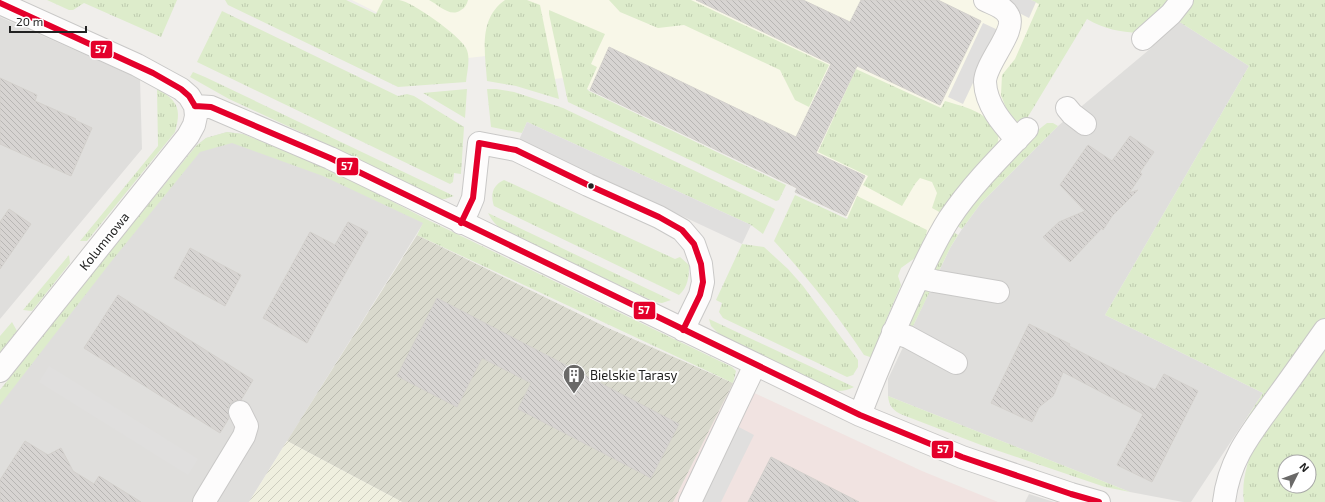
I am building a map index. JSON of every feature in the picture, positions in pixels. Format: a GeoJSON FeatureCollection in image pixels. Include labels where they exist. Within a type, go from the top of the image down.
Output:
{"type":"FeatureCollection","features":[{"type":"Feature","properties":{"kind":"street"},"geometry":{"type":"LineString","coordinates":[[860,415],[875,374],[893,332],[937,240],[965,197],[1022,135],[993,109],[987,96],[985,80],[991,64],[1009,30],[1011,21],[1004,10],[985,0]]}},
{"type":"Feature","properties":{"kind":"street"},"geometry":{"type":"LineString","coordinates":[[1143,39],[1171,14],[1182,0]]}},
{"type":"Feature","properties":{"kind":"street"},"geometry":{"type":"LineString","coordinates":[[0,2],[153,73],[181,89],[189,96],[195,106],[211,107],[315,152],[860,415],[962,458],[1099,502]]}},
{"type":"Feature","properties":{"kind":"street","name":"Kolumnowa"},"geometry":{"type":"LineString","coordinates":[[0,371],[188,136],[194,125],[196,116],[195,106]]}},
{"type":"Feature","properties":{"kind":"street"},"geometry":{"type":"LineString","coordinates":[[1068,108],[1072,114],[1084,124]]}},
{"type":"Feature","properties":{"kind":"street"},"geometry":{"type":"LineString","coordinates":[[461,223],[473,198],[478,143],[516,150],[659,217],[682,230],[694,244],[701,264],[703,282],[700,295],[683,330]]}},
{"type":"Feature","properties":{"kind":"street"},"geometry":{"type":"LineString","coordinates":[[919,277],[998,292]]}},
{"type":"Feature","properties":{"kind":"street"},"geometry":{"type":"LineString","coordinates":[[1224,502],[1232,468],[1243,444],[1325,330]]}},
{"type":"Feature","properties":{"kind":"street"},"geometry":{"type":"LineString","coordinates":[[893,332],[908,338],[956,363]]}},
{"type":"Feature","properties":{"kind":"street"},"geometry":{"type":"LineString","coordinates":[[690,502],[755,365]]}},
{"type":"Feature","properties":{"kind":"street"},"geometry":{"type":"LineString","coordinates":[[204,502],[244,436],[247,426],[240,412]]}},
{"type":"Feature","properties":{"kind":"shaded area"},"geometry":{"type":"Polygon","coordinates":[[[352,0],[1056,0],[1023,125],[922,253],[795,192],[797,188],[590,90],[562,78],[555,79],[486,56],[468,58],[352,0]]]}},
{"type":"Feature","properties":{"kind":"shaded area"},"geometry":{"type":"Polygon","coordinates":[[[993,0],[1031,0],[1036,2],[1029,18],[993,0]]]}},
{"type":"Feature","properties":{"kind":"shaded area"},"geometry":{"type":"Polygon","coordinates":[[[0,17],[140,79],[142,149],[0,319],[0,17]]]}},
{"type":"Feature","properties":{"kind":"shaded area"},"geometry":{"type":"Polygon","coordinates":[[[1178,21],[1249,66],[1105,315],[1263,393],[1191,502],[1183,502],[1130,492],[888,396],[888,379],[950,248],[981,203],[1058,126],[1150,49],[1178,21]]]}},
{"type":"Feature","properties":{"kind":"shaded area"},"geometry":{"type":"Polygon","coordinates":[[[983,23],[998,30],[963,104],[948,97],[983,23]]]}},
{"type":"Feature","properties":{"kind":"shaded area"},"geometry":{"type":"Polygon","coordinates":[[[527,122],[751,225],[742,244],[519,140],[527,122]]]}},
{"type":"Feature","properties":{"kind":"shaded area"},"geometry":{"type":"Polygon","coordinates":[[[227,132],[243,134],[426,219],[249,502],[0,502],[0,390],[196,146],[206,138],[227,132]]]}},
{"type":"Feature","properties":{"kind":"shaded area","name":"Bielskie Tarasy"},"geometry":{"type":"Polygon","coordinates":[[[417,235],[608,328],[733,383],[673,502],[402,502],[287,441],[417,235]]]}},
{"type":"Feature","properties":{"kind":"shaded area"},"geometry":{"type":"Polygon","coordinates":[[[49,366],[198,459],[188,475],[39,382],[49,366]]]}},
{"type":"Feature","properties":{"kind":"shaded area"},"geometry":{"type":"Polygon","coordinates":[[[733,383],[922,471],[998,502],[673,502],[733,383]]]}},
{"type":"Feature","properties":{"kind":"shaded area"},"geometry":{"type":"Polygon","coordinates":[[[737,426],[754,435],[721,502],[700,502],[737,426]]]}},
{"type":"Feature","properties":{"kind":"shaded area"},"geometry":{"type":"Polygon","coordinates":[[[1029,494],[1054,502],[1025,502],[1029,494]]]}},
{"type":"Feature","properties":{"kind":"green space"},"geometry":{"type":"Polygon","coordinates":[[[47,0],[177,0],[161,37],[84,3],[73,10],[69,10],[47,0]]]}},
{"type":"Feature","properties":{"kind":"green space"},"geometry":{"type":"Polygon","coordinates":[[[225,0],[346,0],[376,14],[383,0],[399,0],[406,2],[435,20],[462,42],[466,48],[468,56],[466,82],[398,87],[228,5],[225,0]]]}},
{"type":"Feature","properties":{"kind":"green space"},"geometry":{"type":"Polygon","coordinates":[[[429,0],[468,0],[464,8],[453,13],[429,0]]]}},
{"type":"Feature","properties":{"kind":"green space"},"geometry":{"type":"Polygon","coordinates":[[[505,0],[527,0],[540,5],[559,99],[516,86],[487,81],[485,37],[487,26],[496,8],[505,0]]]}},
{"type":"Feature","properties":{"kind":"green space"},"geometry":{"type":"Polygon","coordinates":[[[609,0],[691,0],[829,65],[809,107],[795,100],[780,70],[684,25],[658,28],[620,12],[609,0]]]}},
{"type":"Feature","properties":{"kind":"green space"},"geometry":{"type":"Polygon","coordinates":[[[1031,0],[1176,0],[1139,33],[1112,29],[1087,19],[1023,125],[1009,116],[1001,95],[1002,75],[1015,59],[1039,4],[1031,0]]]}},
{"type":"Feature","properties":{"kind":"green space"},"geometry":{"type":"Polygon","coordinates":[[[1190,0],[1325,0],[1325,502],[1244,502],[1244,479],[1255,441],[1245,421],[1263,393],[1105,315],[1249,66],[1178,21],[1190,0]]]}},
{"type":"Feature","properties":{"kind":"green space"},"geometry":{"type":"Polygon","coordinates":[[[549,10],[605,34],[591,64],[597,67],[587,89],[589,91],[786,185],[779,200],[776,201],[568,102],[549,10]]]}},
{"type":"Feature","properties":{"kind":"green space"},"geometry":{"type":"Polygon","coordinates":[[[222,11],[398,96],[407,94],[414,96],[464,127],[461,174],[454,173],[453,182],[450,184],[197,62],[222,11]]]}},
{"type":"Feature","properties":{"kind":"green space"},"geometry":{"type":"Polygon","coordinates":[[[856,69],[941,108],[945,101],[975,111],[987,118],[999,130],[997,151],[943,214],[932,208],[937,193],[932,182],[920,178],[902,206],[863,185],[868,176],[818,152],[856,69]]]}},
{"type":"Feature","properties":{"kind":"green space"},"geometry":{"type":"Polygon","coordinates":[[[193,72],[454,196],[439,199],[348,154],[229,99],[190,77],[193,72]]]}},
{"type":"Feature","properties":{"kind":"green space"},"geometry":{"type":"Polygon","coordinates":[[[157,88],[169,97],[176,106],[178,116],[175,132],[87,241],[80,241],[158,146],[157,88]]]}},
{"type":"Feature","properties":{"kind":"green space"},"geometry":{"type":"Polygon","coordinates":[[[467,89],[465,118],[423,93],[467,89]]]}},
{"type":"Feature","properties":{"kind":"green space"},"geometry":{"type":"Polygon","coordinates":[[[487,89],[514,92],[563,108],[775,209],[763,234],[751,225],[527,122],[522,133],[491,127],[487,89]]]}},
{"type":"Feature","properties":{"kind":"green space"},"geometry":{"type":"Polygon","coordinates":[[[1047,123],[1053,123],[1058,126],[981,203],[962,229],[954,224],[1033,134],[1047,123]]]}},
{"type":"Feature","properties":{"kind":"green space"},"geometry":{"type":"Polygon","coordinates":[[[227,132],[243,134],[326,167],[426,219],[732,367],[736,371],[733,383],[417,235],[423,223],[323,176],[232,143],[200,152],[110,263],[0,405],[0,390],[196,146],[206,138],[227,132]]]}},
{"type":"Feature","properties":{"kind":"green space"},"geometry":{"type":"Polygon","coordinates":[[[504,180],[675,259],[680,257],[689,265],[688,278],[684,289],[679,295],[494,206],[492,198],[493,190],[497,184],[504,180]]]}},
{"type":"Feature","properties":{"kind":"green space"},"geometry":{"type":"Polygon","coordinates":[[[795,195],[847,219],[857,196],[927,230],[926,235],[929,239],[922,253],[901,268],[898,276],[901,285],[884,325],[877,354],[873,358],[864,355],[821,296],[774,241],[795,195]]]}},
{"type":"Feature","properties":{"kind":"green space"},"geometry":{"type":"Polygon","coordinates":[[[488,213],[671,300],[662,303],[655,302],[504,231],[495,223],[488,213]]]}},
{"type":"Feature","properties":{"kind":"green space"},"geometry":{"type":"Polygon","coordinates":[[[951,230],[958,235],[937,275],[930,273],[951,230]]]}},
{"type":"Feature","properties":{"kind":"green space"},"geometry":{"type":"Polygon","coordinates":[[[742,244],[764,247],[788,269],[803,286],[858,360],[858,367],[853,375],[847,377],[723,318],[719,312],[722,303],[716,300],[742,244]]]}},
{"type":"Feature","properties":{"kind":"green space"},"geometry":{"type":"Polygon","coordinates":[[[69,255],[70,263],[32,311],[23,310],[69,255]]]}},
{"type":"Feature","properties":{"kind":"green space"},"geometry":{"type":"Polygon","coordinates":[[[932,287],[912,328],[906,324],[923,288],[932,287]]]}},
{"type":"Feature","properties":{"kind":"green space"},"geometry":{"type":"Polygon","coordinates":[[[709,319],[854,387],[842,391],[830,390],[722,337],[711,326],[709,319]]]}},
{"type":"Feature","properties":{"kind":"green space"},"geometry":{"type":"Polygon","coordinates":[[[12,322],[17,331],[0,352],[0,336],[12,322]]]}},
{"type":"Feature","properties":{"kind":"green space"},"geometry":{"type":"Polygon","coordinates":[[[888,396],[1130,492],[1105,487],[981,445],[903,415],[892,408],[889,403],[888,396]]]}},
{"type":"Feature","properties":{"kind":"green space"},"geometry":{"type":"Polygon","coordinates":[[[287,441],[402,502],[249,502],[287,441]]]}},
{"type":"Feature","properties":{"kind":"building"},"geometry":{"type":"Polygon","coordinates":[[[696,0],[803,0],[850,22],[861,0],[938,0],[981,21],[940,105],[857,66],[816,153],[865,176],[846,216],[795,192],[797,188],[590,90],[609,47],[796,137],[831,64],[696,0]]]}},
{"type":"Feature","properties":{"kind":"building"},"geometry":{"type":"Polygon","coordinates":[[[0,78],[37,95],[35,101],[76,119],[75,120],[92,128],[71,176],[0,144],[0,78]]]}},
{"type":"Feature","properties":{"kind":"building"},"geometry":{"type":"Polygon","coordinates":[[[1130,136],[1154,152],[1140,172],[1142,174],[1129,193],[1138,190],[1112,216],[1103,230],[1102,228],[1070,262],[1043,237],[1059,222],[1085,211],[1060,185],[1088,145],[1112,161],[1130,136]]]}},
{"type":"Feature","properties":{"kind":"building"},"geometry":{"type":"Polygon","coordinates":[[[9,209],[31,224],[0,269],[0,222],[9,209]]]}},
{"type":"Feature","properties":{"kind":"building"},"geometry":{"type":"Polygon","coordinates":[[[348,222],[368,232],[307,343],[263,318],[310,232],[335,245],[348,222]]]}},
{"type":"Feature","properties":{"kind":"building"},"geometry":{"type":"Polygon","coordinates":[[[190,248],[241,275],[225,306],[174,278],[190,248]]]}},
{"type":"Feature","properties":{"kind":"building"},"geometry":{"type":"Polygon","coordinates":[[[118,295],[253,380],[241,400],[234,401],[229,405],[229,418],[220,433],[84,348],[118,295]]]}},
{"type":"Feature","properties":{"kind":"building","name":"Bielskie Tarasy"},"geometry":{"type":"Polygon","coordinates":[[[437,298],[679,424],[651,478],[518,409],[531,383],[482,358],[457,407],[397,376],[437,298]]]}},
{"type":"Feature","properties":{"kind":"building"},"geometry":{"type":"Polygon","coordinates":[[[1029,324],[1070,344],[1069,346],[1155,390],[1164,374],[1198,391],[1152,482],[1117,465],[1143,414],[1063,372],[1053,396],[1039,407],[1032,422],[991,403],[1029,324]]]}},
{"type":"Feature","properties":{"kind":"building"},"geometry":{"type":"Polygon","coordinates":[[[25,441],[48,455],[61,448],[73,471],[94,484],[99,476],[141,502],[0,502],[0,480],[25,441]]]}},
{"type":"Feature","properties":{"kind":"building"},"geometry":{"type":"Polygon","coordinates":[[[771,457],[859,502],[748,502],[771,457]]]}},
{"type":"Feature","properties":{"kind":"transit line","name":"57"},"geometry":{"type":"LineString","coordinates":[[0,3],[153,73],[181,89],[189,96],[195,106]]}},
{"type":"Feature","properties":{"kind":"transit line","name":"57"},"geometry":{"type":"LineString","coordinates":[[195,106],[211,107],[330,158],[860,415],[962,457],[1099,502]]}},
{"type":"Feature","properties":{"kind":"transit line","name":"57"},"geometry":{"type":"LineString","coordinates":[[479,143],[516,150],[659,217],[682,230],[694,244],[701,264],[703,282],[700,295],[683,330]]}},
{"type":"Feature","properties":{"kind":"transit line","name":"57"},"geometry":{"type":"LineString","coordinates":[[461,223],[473,198],[479,143]]}},
{"type":"Feature","properties":{"kind":"place","name":"Bielskie Tarasy"},"geometry":{"type":"Point","coordinates":[574,394]}}]}
